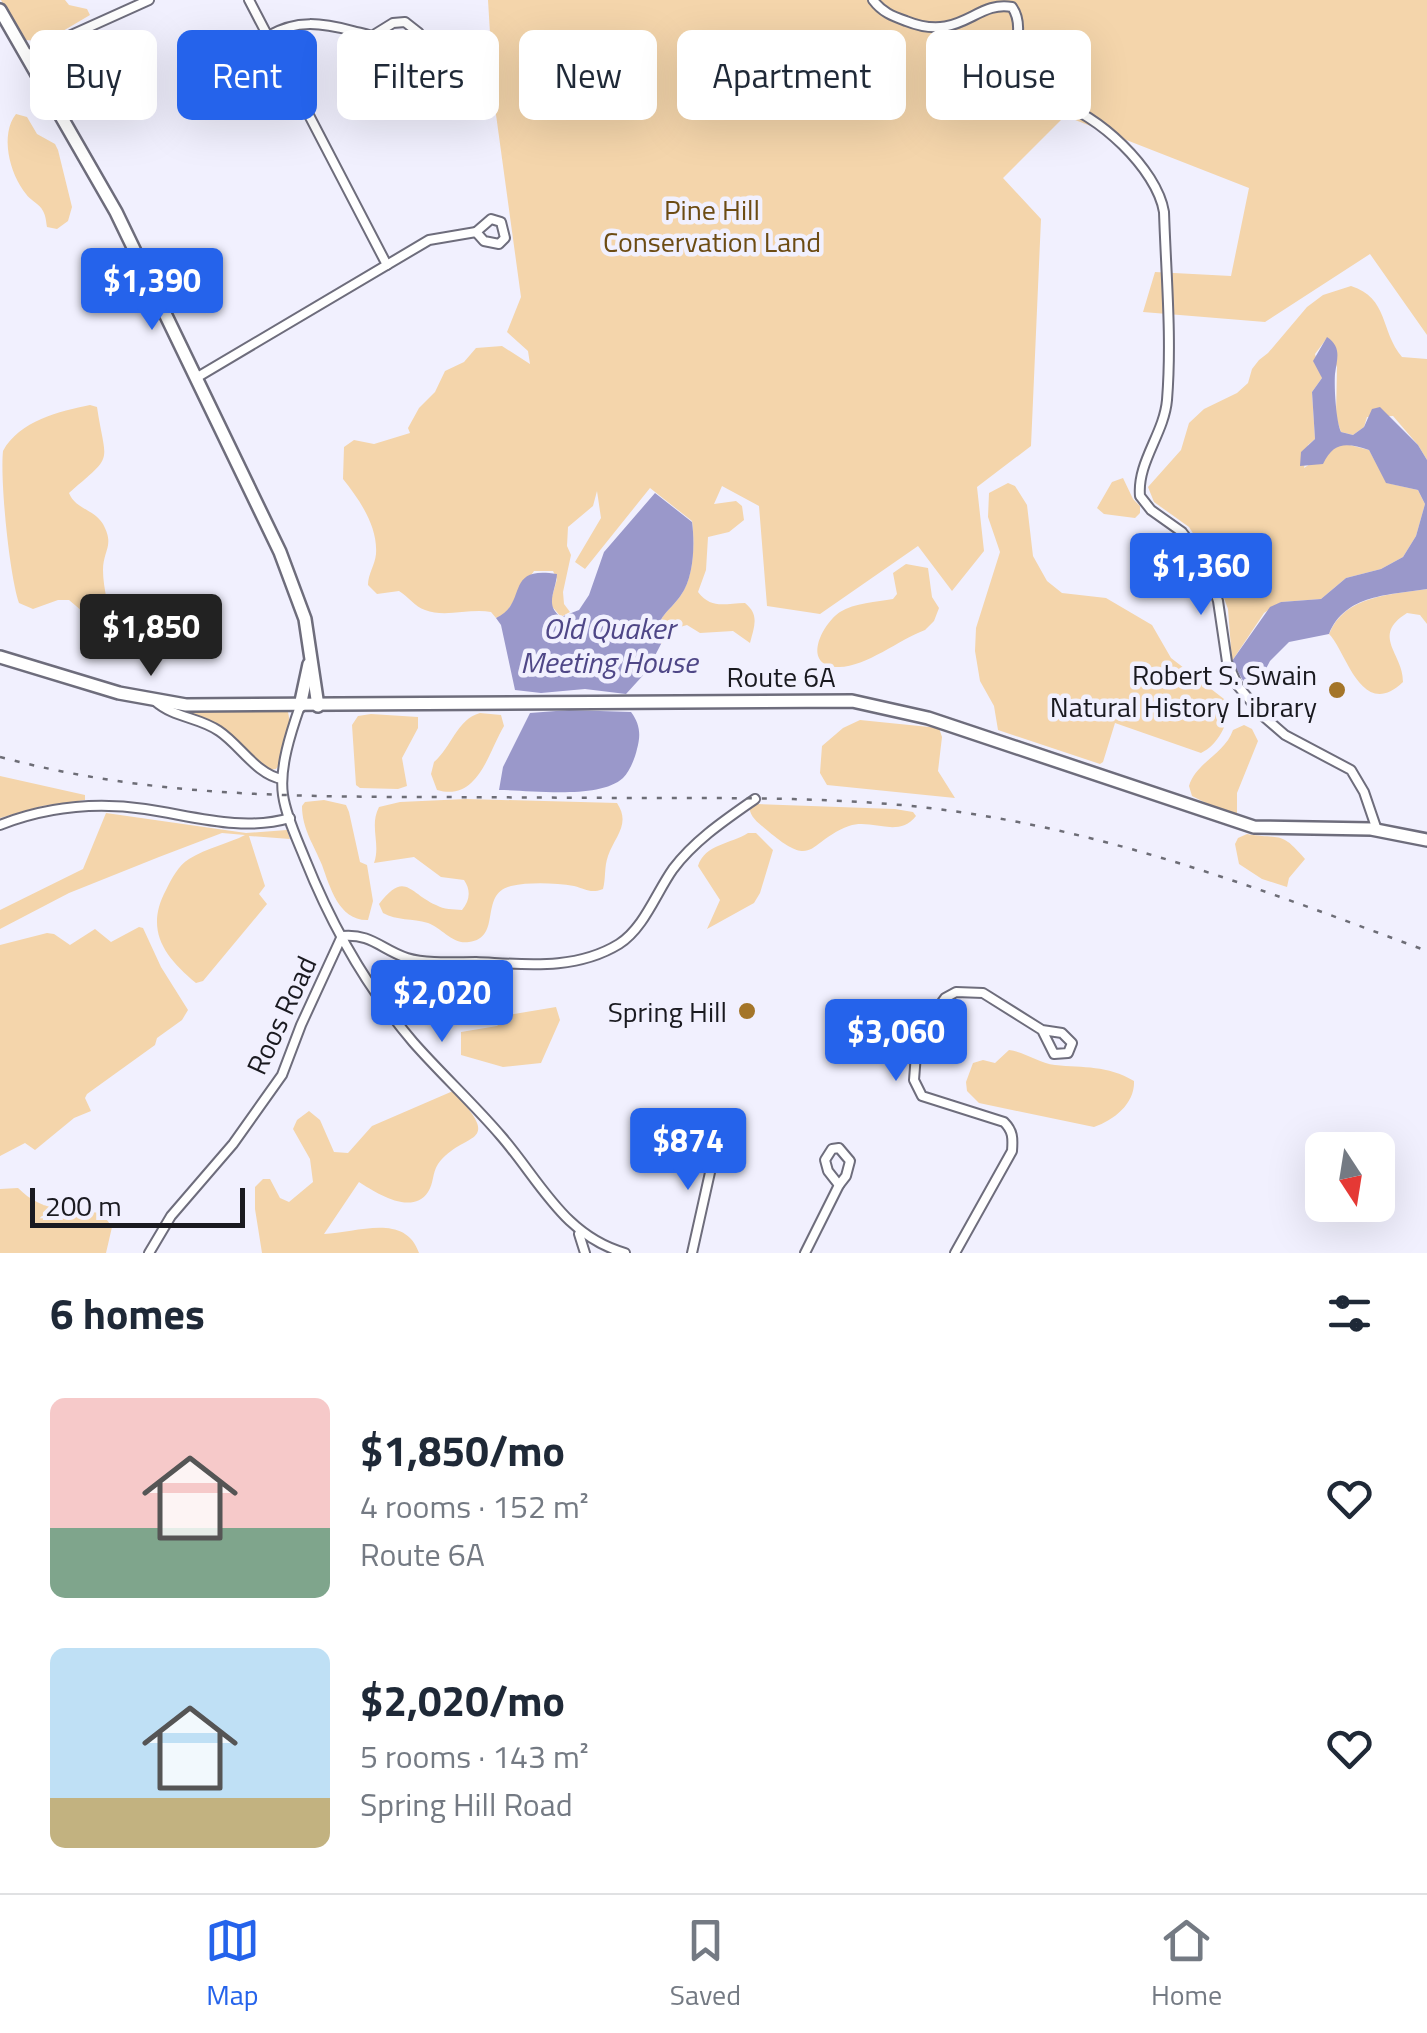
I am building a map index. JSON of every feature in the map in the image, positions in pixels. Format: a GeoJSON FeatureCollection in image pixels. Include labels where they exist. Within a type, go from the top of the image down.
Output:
{"type":"FeatureCollection","features":[{"type":"Feature","properties":{"kind":"main road"},"geometry":{"type":"LineString","coordinates":[[0,10],[101,183],[290,574],[305,619],[318,706]]}},
{"type":"Feature","properties":{"kind":"main road","name":"Route 6A"},"geometry":{"type":"LineString","coordinates":[[0,657],[88,685],[155,701],[204,706],[852,702],[928,718],[1254,827],[1376,830],[1427,840]]}},
{"type":"Feature","properties":{"kind":"main road"},"geometry":{"type":"LineString","coordinates":[[300,706],[310,660]]}},
{"type":"Feature","properties":{"kind":"street"},"geometry":{"type":"LineString","coordinates":[[27,55],[149,0]]}},
{"type":"Feature","properties":{"kind":"street"},"geometry":{"type":"LineString","coordinates":[[249,0],[265,30]]}},
{"type":"Feature","properties":{"kind":"street"},"geometry":{"type":"LineString","coordinates":[[874,0],[891,16],[938,30],[1000,4],[1012,7],[1020,23],[1010,82],[1015,98],[1055,102],[1089,118],[1155,184],[1164,212],[1167,400],[1154,446],[1142,467],[1140,496],[1151,510],[1182,532],[1205,563],[1218,601],[1227,662],[1238,686],[1263,716],[1286,735],[1351,770],[1364,792],[1376,830]]}},
{"type":"Feature","properties":{"kind":"street"},"geometry":{"type":"LineString","coordinates":[[279,30],[308,22],[345,30]]}},
{"type":"Feature","properties":{"kind":"street"},"geometry":{"type":"LineString","coordinates":[[405,22],[419,33],[420,46],[410,59],[394,60],[372,36],[393,23],[405,22]]}},
{"type":"Feature","properties":{"kind":"street"},"geometry":{"type":"LineString","coordinates":[[312,120],[387,265]]}},
{"type":"Feature","properties":{"kind":"street"},"geometry":{"type":"LineString","coordinates":[[196,378],[429,240],[476,232]]}},
{"type":"Feature","properties":{"kind":"street"},"geometry":{"type":"LineString","coordinates":[[155,701],[169,712],[221,732],[270,776],[282,780]]}},
{"type":"Feature","properties":{"kind":"street"},"geometry":{"type":"LineString","coordinates":[[300,706],[282,780],[282,796],[311,874],[342,936],[414,1042],[504,1140],[578,1230],[605,1251],[625,1253]]}},
{"type":"Feature","properties":{"kind":"street"},"geometry":{"type":"LineString","coordinates":[[342,936],[358,934],[408,958],[458,962],[546,966],[594,955],[621,942],[640,922],[694,844],[755,799]]}},
{"type":"Feature","properties":{"kind":"street"},"geometry":{"type":"LineString","coordinates":[[0,825],[81,806],[141,809],[238,824],[270,824],[290,818]]}},
{"type":"Feature","properties":{"kind":"street","name":"Roos Road"},"geometry":{"type":"LineString","coordinates":[[149,1253],[171,1216],[234,1144],[282,1075],[342,936]]}},
{"type":"Feature","properties":{"kind":"street"},"geometry":{"type":"LineString","coordinates":[[955,1253],[1012,1150],[1013,1139],[1004,1122],[922,1096],[913,1069],[926,1028],[945,998],[974,990],[1001,1002],[1042,1030]]}},
{"type":"Feature","properties":{"kind":"street"},"geometry":{"type":"LineString","coordinates":[[692,1253],[717,1141]]}},
{"type":"Feature","properties":{"kind":"street"},"geometry":{"type":"LineString","coordinates":[[806,1253],[846,1176],[850,1161],[845,1151],[836,1148],[826,1154],[825,1160],[839,1185]]}},
{"type":"Feature","properties":{"kind":"street"},"geometry":{"type":"LineString","coordinates":[[578,1230],[584,1253]]}},
{"type":"Feature","properties":{"kind":"green space"},"geometry":{"type":"Polygon","coordinates":[[[1,0],[65,0],[69,5],[87,9],[90,15],[65,30],[30,30],[30,40],[23,40],[1,0]]]}},
{"type":"Feature","properties":{"kind":"green space","name":"Pine Hill Conservation Land"},"geometry":{"type":"Polygon","coordinates":[[[488,0],[1427,0],[1427,335],[1370,254],[1265,322],[1143,312],[1155,272],[1231,276],[1249,188],[1075,120],[1091,120],[1091,30],[926,30],[926,120],[1061,120],[1003,178],[1041,219],[1031,446],[977,487],[984,551],[952,591],[918,546],[820,614],[767,606],[759,506],[722,486],[714,504],[736,501],[742,506],[744,520],[729,532],[708,537],[706,570],[698,592],[714,603],[745,603],[755,622],[750,643],[733,631],[700,633],[687,625],[673,629],[661,644],[660,622],[689,579],[693,529],[692,521],[650,488],[585,569],[575,562],[601,518],[597,491],[593,506],[568,527],[567,546],[571,555],[563,592],[564,604],[570,612],[561,617],[550,604],[557,579],[553,571],[534,571],[505,614],[496,618],[483,611],[433,612],[399,591],[377,594],[368,585],[376,554],[374,533],[361,504],[343,479],[344,447],[354,440],[374,444],[410,433],[408,428],[419,408],[435,392],[445,371],[464,362],[476,348],[502,346],[530,364],[528,351],[507,332],[521,297],[497,120],[499,30],[490,30],[488,0]]]}},
{"type":"Feature","properties":{"kind":"green space"},"geometry":{"type":"Polygon","coordinates":[[[16,114],[27,117],[37,134],[58,150],[72,207],[68,221],[57,229],[47,227],[42,209],[26,194],[11,165],[8,132],[16,114]]]}},
{"type":"Feature","properties":{"kind":"green space"},"geometry":{"type":"Polygon","coordinates":[[[1351,286],[1363,291],[1378,307],[1402,357],[1427,359],[1427,460],[1393,416],[1367,417],[1364,427],[1353,435],[1341,432],[1336,417],[1337,367],[1327,338],[1315,354],[1322,378],[1312,392],[1315,439],[1308,445],[1304,468],[1342,443],[1369,450],[1387,483],[1418,490],[1425,504],[1416,536],[1403,557],[1381,569],[1346,578],[1321,599],[1281,602],[1264,613],[1232,661],[1228,609],[1211,562],[1189,527],[1154,502],[1148,487],[1181,450],[1189,423],[1204,409],[1237,393],[1248,383],[1252,369],[1307,307],[1323,295],[1351,286]]]}},
{"type":"Feature","properties":{"kind":"green space"},"geometry":{"type":"Polygon","coordinates":[[[90,405],[97,407],[104,457],[69,493],[99,519],[106,531],[103,570],[109,634],[69,600],[33,609],[19,603],[4,503],[3,451],[10,441],[41,419],[90,405]]]}},
{"type":"Feature","properties":{"kind":"green space"},"geometry":{"type":"Polygon","coordinates":[[[1123,478],[1140,506],[1135,518],[1104,514],[1097,508],[1112,482],[1123,478]]]}},
{"type":"Feature","properties":{"kind":"green space"},"geometry":{"type":"Polygon","coordinates":[[[1008,483],[1015,486],[1027,505],[1033,556],[1047,581],[1062,593],[1106,598],[1152,625],[1171,658],[1229,705],[1227,719],[1213,745],[1201,753],[1115,723],[1100,764],[998,730],[994,706],[980,681],[975,651],[976,628],[1000,552],[988,517],[989,493],[1008,483]]]}},
{"type":"Feature","properties":{"kind":"green space"},"geometry":{"type":"Polygon","coordinates":[[[906,564],[928,568],[932,597],[939,608],[934,621],[925,630],[849,666],[827,665],[820,660],[818,644],[833,618],[852,607],[893,599],[897,594],[893,573],[906,564]]]}},
{"type":"Feature","properties":{"kind":"green space"},"geometry":{"type":"Polygon","coordinates":[[[1427,589],[1427,624],[1420,615],[1407,613],[1391,630],[1403,682],[1388,692],[1376,694],[1366,689],[1329,634],[1336,621],[1370,599],[1427,589]]]}},
{"type":"Feature","properties":{"kind":"green space"},"geometry":{"type":"Polygon","coordinates":[[[174,708],[288,712],[289,733],[280,764],[276,769],[266,770],[223,730],[174,708]]]}},
{"type":"Feature","properties":{"kind":"green space"},"geometry":{"type":"Polygon","coordinates":[[[480,713],[501,715],[504,726],[487,761],[463,789],[437,790],[431,774],[434,762],[460,727],[480,713]]]}},
{"type":"Feature","properties":{"kind":"green space"},"geometry":{"type":"Polygon","coordinates":[[[358,716],[418,717],[418,728],[402,758],[407,786],[398,789],[356,785],[352,725],[358,716]]]}},
{"type":"Feature","properties":{"kind":"green space"},"geometry":{"type":"Polygon","coordinates":[[[860,720],[939,728],[942,737],[938,771],[955,798],[827,785],[820,773],[822,746],[860,720]]]}},
{"type":"Feature","properties":{"kind":"green space"},"geometry":{"type":"Polygon","coordinates":[[[1244,725],[1252,729],[1258,741],[1237,793],[1237,814],[1232,816],[1192,796],[1189,786],[1233,730],[1244,725]]]}},
{"type":"Feature","properties":{"kind":"green space"},"geometry":{"type":"Polygon","coordinates":[[[0,776],[85,795],[85,800],[42,806],[0,818],[0,776]]]}},
{"type":"Feature","properties":{"kind":"green space"},"geometry":{"type":"Polygon","coordinates":[[[466,799],[617,803],[622,824],[607,860],[603,889],[591,891],[551,884],[511,886],[495,898],[485,933],[469,942],[453,939],[428,923],[383,913],[379,904],[401,886],[439,907],[462,910],[469,892],[464,880],[441,877],[414,857],[374,863],[379,807],[400,802],[466,799]]]}},
{"type":"Feature","properties":{"kind":"green space"},"geometry":{"type":"Polygon","coordinates":[[[324,800],[346,805],[349,812],[360,862],[367,865],[373,901],[368,920],[350,915],[337,901],[306,830],[302,806],[305,802],[324,800]]]}},
{"type":"Feature","properties":{"kind":"green space"},"geometry":{"type":"Polygon","coordinates":[[[756,804],[895,809],[916,816],[901,826],[849,826],[803,851],[783,843],[756,821],[749,807],[756,804]]]}},
{"type":"Feature","properties":{"kind":"green space"},"geometry":{"type":"Polygon","coordinates":[[[106,813],[246,833],[287,830],[290,839],[249,836],[265,886],[259,894],[267,904],[203,981],[196,983],[166,952],[158,929],[160,904],[185,862],[245,835],[222,833],[159,857],[69,893],[0,929],[0,910],[83,869],[106,813]]]}},
{"type":"Feature","properties":{"kind":"green space"},"geometry":{"type":"Polygon","coordinates":[[[756,833],[773,850],[760,893],[754,903],[707,929],[720,900],[698,866],[712,849],[756,833]]]}},
{"type":"Feature","properties":{"kind":"green space"},"geometry":{"type":"Polygon","coordinates":[[[1247,834],[1285,840],[1305,859],[1289,878],[1287,887],[1262,879],[1239,864],[1235,844],[1247,834]]]}},
{"type":"Feature","properties":{"kind":"green space"},"geometry":{"type":"Polygon","coordinates":[[[139,927],[188,1010],[182,1020],[157,1038],[155,1045],[87,1094],[91,1111],[74,1118],[35,1150],[25,1143],[0,1156],[0,945],[47,933],[70,945],[95,929],[111,942],[139,927]]]}},
{"type":"Feature","properties":{"kind":"green space"},"geometry":{"type":"Polygon","coordinates":[[[556,1007],[560,1020],[541,1063],[503,1067],[461,1055],[461,1032],[497,1026],[508,1015],[556,1007]]]}},
{"type":"Feature","properties":{"kind":"green space"},"geometry":{"type":"Polygon","coordinates":[[[1009,1050],[1049,1064],[1114,1072],[1134,1081],[1131,1096],[1116,1115],[1094,1127],[979,1103],[967,1091],[973,1063],[995,1063],[1009,1050]]]}},
{"type":"Feature","properties":{"kind":"green space"},"geometry":{"type":"Polygon","coordinates":[[[453,1091],[469,1109],[478,1130],[438,1164],[428,1192],[421,1199],[404,1202],[359,1182],[324,1234],[391,1229],[412,1240],[419,1253],[262,1253],[255,1187],[263,1179],[270,1179],[280,1198],[289,1202],[313,1182],[310,1159],[293,1129],[297,1120],[309,1111],[320,1120],[334,1152],[348,1153],[372,1126],[453,1091]]]}},
{"type":"Feature","properties":{"kind":"green space"},"geometry":{"type":"Polygon","coordinates":[[[18,1188],[47,1206],[102,1213],[112,1227],[106,1253],[0,1253],[0,1189],[18,1188]]]}},
{"type":"Feature","properties":{"kind":"water"},"geometry":{"type":"Polygon","coordinates":[[[1327,337],[1337,354],[1335,395],[1341,432],[1353,435],[1364,427],[1372,409],[1380,407],[1418,445],[1427,460],[1427,589],[1384,595],[1357,604],[1336,621],[1329,634],[1289,642],[1270,661],[1257,686],[1246,686],[1232,661],[1270,607],[1281,602],[1321,599],[1346,578],[1381,569],[1403,557],[1416,536],[1425,504],[1418,490],[1386,483],[1369,450],[1342,446],[1332,451],[1323,464],[1300,466],[1301,452],[1315,439],[1312,392],[1322,378],[1313,361],[1327,337]]]}},
{"type":"Feature","properties":{"kind":"water","name":"Old Quaker Meeting House"},"geometry":{"type":"Polygon","coordinates":[[[655,493],[692,522],[693,550],[689,579],[660,622],[661,644],[647,671],[626,694],[585,689],[541,693],[515,690],[501,625],[496,618],[512,604],[523,580],[540,573],[557,574],[553,608],[561,617],[579,610],[589,595],[604,552],[655,493]]]}},
{"type":"Feature","properties":{"kind":"water"},"geometry":{"type":"Polygon","coordinates":[[[631,712],[638,725],[639,739],[626,775],[598,789],[499,790],[503,767],[530,713],[631,712]]]}},
{"type":"Feature","properties":{"kind":"railway"},"geometry":{"type":"LineString","coordinates":[[0,757],[100,778],[246,793],[807,799],[960,812],[1030,824],[1163,858],[1427,951]]}},
{"type":"Feature","properties":{"kind":"place","name":"Robert S. Swain Natural History Library"},"geometry":{"type":"Point","coordinates":[1337,690]}},
{"type":"Feature","properties":{"kind":"place","name":"Spring Hill"},"geometry":{"type":"Point","coordinates":[747,1011]}}]}
